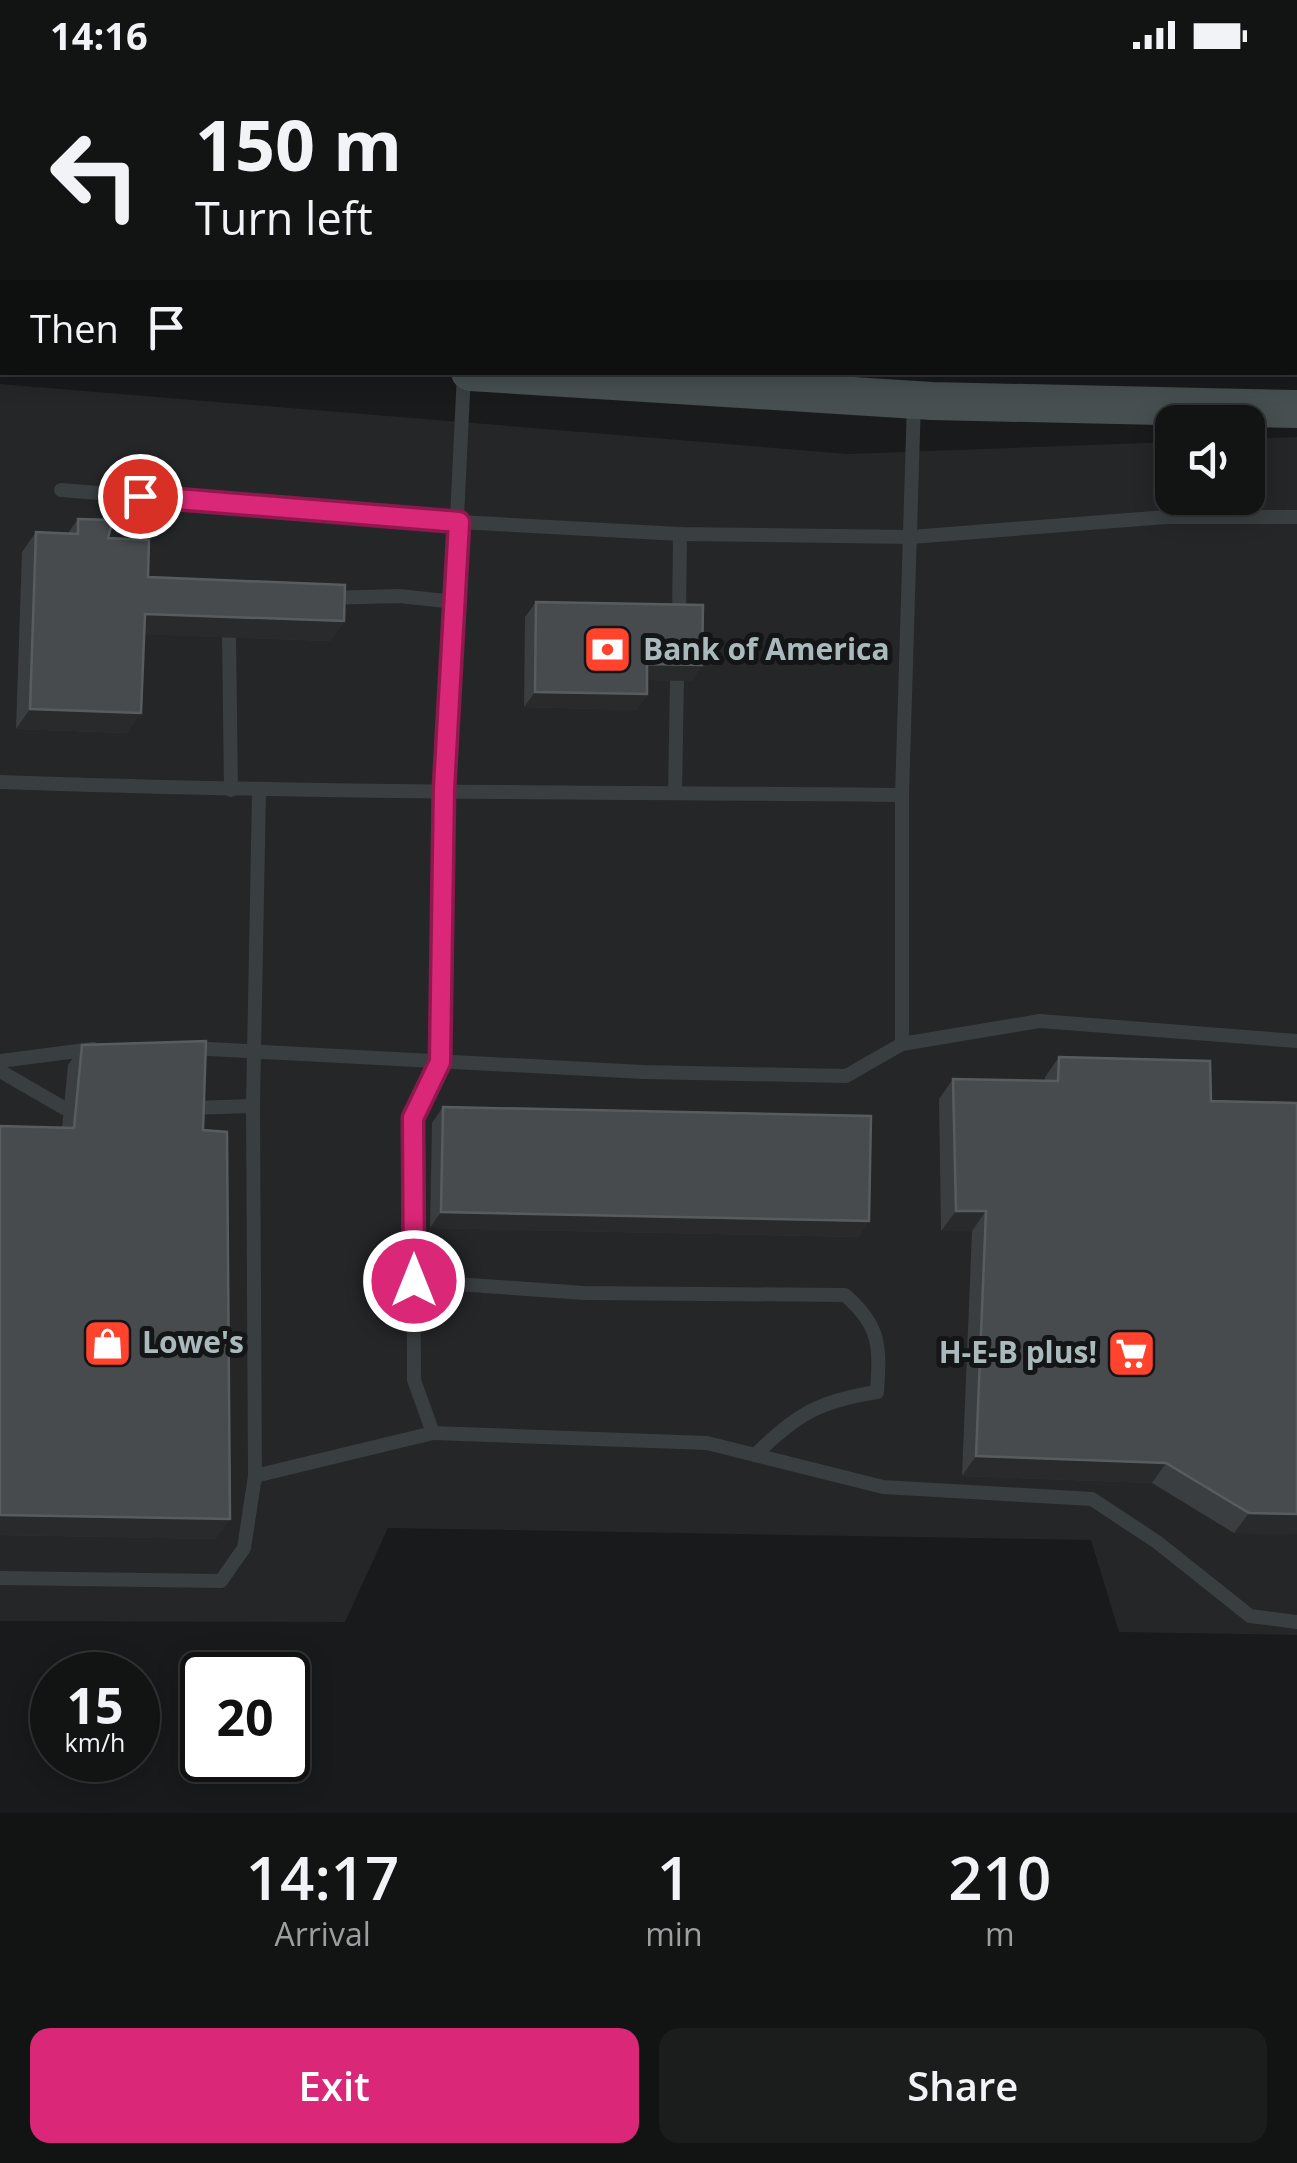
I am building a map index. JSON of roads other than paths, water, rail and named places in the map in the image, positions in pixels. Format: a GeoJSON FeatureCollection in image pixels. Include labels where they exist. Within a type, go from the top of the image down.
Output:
{"type":"FeatureCollection","features":[{"type":"Feature","properties":{"kind":"main road"},"geometry":{"type":"LineString","coordinates":[[515,375],[914,400],[1155,407]]}},
{"type":"Feature","properties":{"kind":"main road"},"geometry":{"type":"LineString","coordinates":[[1265,407],[1297,401]]}},
{"type":"Feature","properties":{"kind":"main road"},"geometry":{"type":"LineString","coordinates":[[1265,410],[1297,409]]}},
{"type":"Feature","properties":{"kind":"lane"},"geometry":{"type":"LineString","coordinates":[[434,1434],[414,1380],[413,1118],[440,1062],[444,788],[467,375]]}},
{"type":"Feature","properties":{"kind":"lane"},"geometry":{"type":"LineString","coordinates":[[902,1044],[902,796],[914,400]]}},
{"type":"Feature","properties":{"kind":"lane"},"geometry":{"type":"LineString","coordinates":[[61,490],[459,522],[680,534],[911,537],[1166,517],[1297,517]]}},
{"type":"Feature","properties":{"kind":"lane"},"geometry":{"type":"LineString","coordinates":[[678,621],[680,534]]}},
{"type":"Feature","properties":{"kind":"lane"},"geometry":{"type":"LineString","coordinates":[[320,599],[398,596],[454,602]]}},
{"type":"Feature","properties":{"kind":"lane"},"geometry":{"type":"LineString","coordinates":[[229,637],[230,790]]}},
{"type":"Feature","properties":{"kind":"lane"},"geometry":{"type":"LineString","coordinates":[[675,792],[677,680]]}},
{"type":"Feature","properties":{"kind":"lane"},"geometry":{"type":"LineString","coordinates":[[0,782],[258,792],[444,788],[902,796]]}},
{"type":"Feature","properties":{"kind":"lane"},"geometry":{"type":"LineString","coordinates":[[0,1578],[221,1582],[244,1548],[255,1476],[253,1106],[258,792]]}},
{"type":"Feature","properties":{"kind":"lane"},"geometry":{"type":"LineString","coordinates":[[168,1047],[440,1062],[846,1076],[902,1044],[1040,1021],[1297,1040]]}},
{"type":"Feature","properties":{"kind":"lane"},"geometry":{"type":"LineString","coordinates":[[0,1061],[113,1048]]}},
{"type":"Feature","properties":{"kind":"lane"},"geometry":{"type":"LineString","coordinates":[[0,1072],[64,1108]]}},
{"type":"Feature","properties":{"kind":"lane"},"geometry":{"type":"LineString","coordinates":[[190,1108],[253,1106]]}},
{"type":"Feature","properties":{"kind":"lane"},"geometry":{"type":"LineString","coordinates":[[414,1281],[584,1294],[844,1296],[868,1316],[874,1332],[880,1349],[878,1392],[830,1399],[792,1420],[756,1455]]}},
{"type":"Feature","properties":{"kind":"lane"},"geometry":{"type":"LineString","coordinates":[[255,1476],[434,1434],[707,1443],[883,1487],[1092,1500],[1157,1542],[1250,1616],[1297,1622]]}},
{"type":"Feature","properties":{"kind":"place","name":"Bank of America"},"geometry":{"type":"Point","coordinates":[608,650]}},
{"type":"Feature","properties":{"kind":"place","name":"Lowe's"},"geometry":{"type":"Point","coordinates":[107,1343]}},
{"type":"Feature","properties":{"kind":"place","name":"H-E-B plus!"},"geometry":{"type":"Point","coordinates":[1132,1353]}}]}
